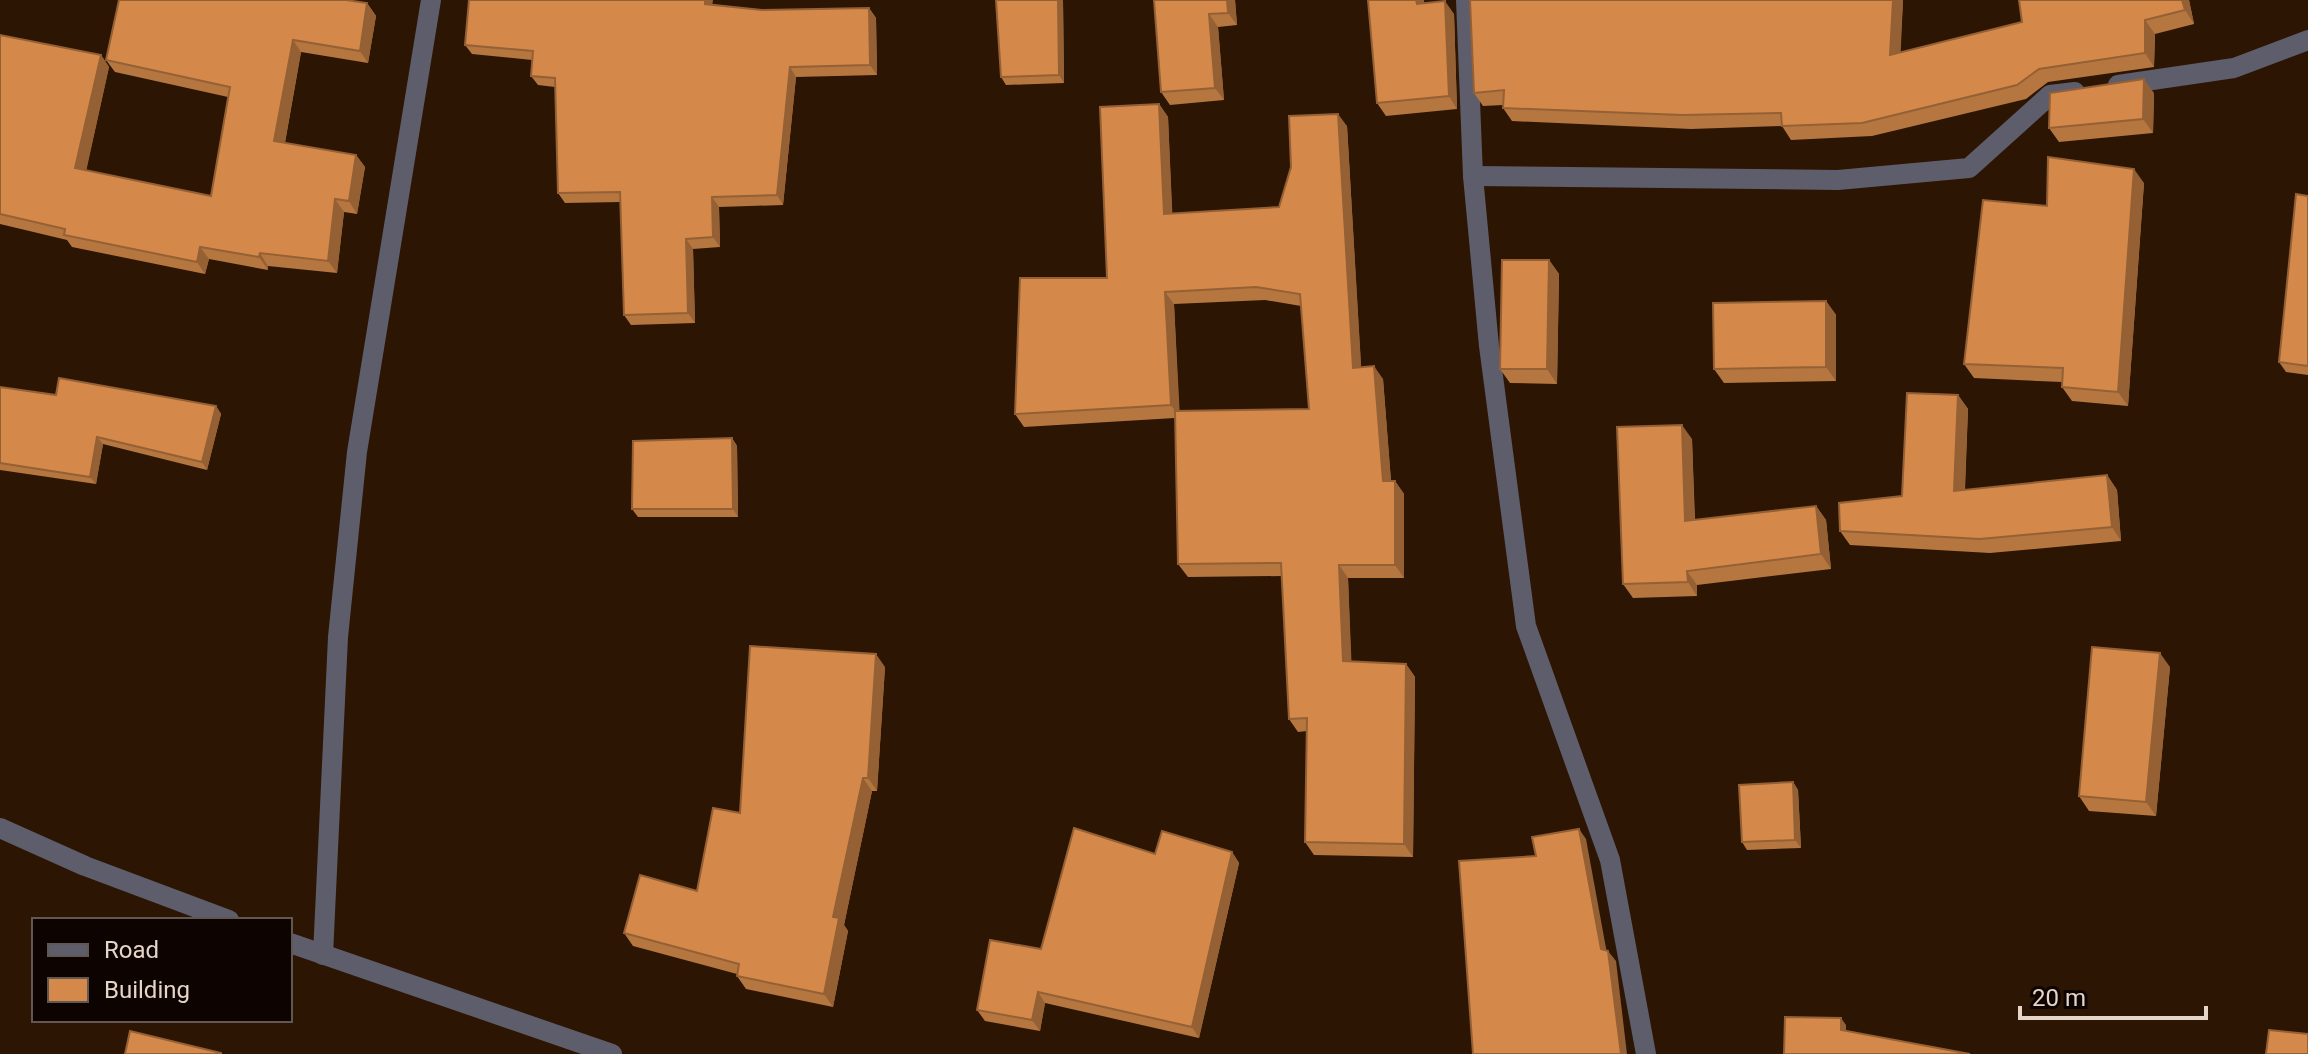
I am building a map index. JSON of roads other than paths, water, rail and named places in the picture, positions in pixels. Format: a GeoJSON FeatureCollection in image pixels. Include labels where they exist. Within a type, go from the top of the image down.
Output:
{"type":"FeatureCollection","features":[{"type":"Feature","properties":{"kind":"street"},"geometry":{"type":"LineString","coordinates":[[323,955],[338,637],[357,452],[431,0]]}},
{"type":"Feature","properties":{"kind":"street"},"geometry":{"type":"LineString","coordinates":[[1466,0],[1473,176],[1489,346],[1526,626],[1610,860],[1646,1054]]}},
{"type":"Feature","properties":{"kind":"street"},"geometry":{"type":"LineString","coordinates":[[1473,176],[1838,180],[1969,168],[2050,95],[2234,68],[2308,40]]}},
{"type":"Feature","properties":{"kind":"street"},"geometry":{"type":"LineString","coordinates":[[0,828],[85,866],[224,918]]}},
{"type":"Feature","properties":{"kind":"street"},"geometry":{"type":"LineString","coordinates":[[292,944],[612,1054]]}}]}
